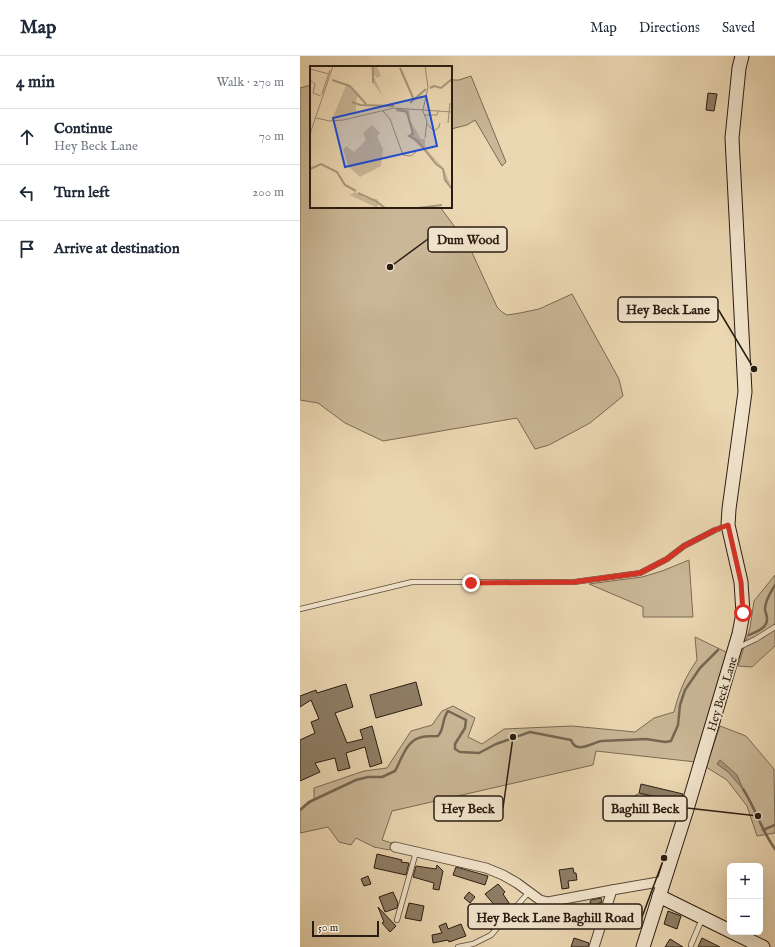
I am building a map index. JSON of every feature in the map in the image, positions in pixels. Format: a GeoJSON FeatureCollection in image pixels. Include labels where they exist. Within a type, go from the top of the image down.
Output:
{"type":"FeatureCollection","features":[{"type":"Feature","properties":{"kind":"street","name":"Hey Beck Lane"},"geometry":{"type":"LineString","coordinates":[[643,947],[687,809],[735,648],[743,613],[741,582],[728,525],[745,392],[732,138],[739,68],[742,56]]}},
{"type":"Feature","properties":{"kind":"street"},"geometry":{"type":"LineString","coordinates":[[639,799],[687,809]]}},
{"type":"Feature","properties":{"kind":"street"},"geometry":{"type":"LineString","coordinates":[[395,848],[486,868],[503,875],[540,900],[548,902],[664,881]]}},
{"type":"Feature","properties":{"kind":"street"},"geometry":{"type":"LineString","coordinates":[[594,947],[612,890]]}},
{"type":"Feature","properties":{"kind":"street"},"geometry":{"type":"LineString","coordinates":[[659,896],[727,929]]}},
{"type":"Feature","properties":{"kind":"street"},"geometry":{"type":"LineString","coordinates":[[739,935],[763,947]]}},
{"type":"Feature","properties":{"kind":"lane"},"geometry":{"type":"LineString","coordinates":[[300,609],[412,582],[574,582],[640,573],[667,559],[684,546],[728,525]]}},
{"type":"Feature","properties":{"kind":"lane"},"geometry":{"type":"LineString","coordinates":[[735,648],[756,639],[775,627]]}},
{"type":"Feature","properties":{"kind":"lane"},"geometry":{"type":"LineString","coordinates":[[397,920],[416,852]]}},
{"type":"Feature","properties":{"kind":"lane"},"geometry":{"type":"LineString","coordinates":[[458,947],[473,944],[491,935],[528,892]]}},
{"type":"Feature","properties":{"kind":"lane"},"geometry":{"type":"LineString","coordinates":[[690,945],[703,918]]}},
{"type":"Feature","properties":{"kind":"shaded area"},"geometry":{"type":"Polygon","coordinates":[[[471,76],[506,162],[502,166],[475,120],[467,125],[452,129],[452,80],[459,80],[471,76]]]}},
{"type":"Feature","properties":{"kind":"shaded area"},"geometry":{"type":"Polygon","coordinates":[[[310,85],[310,208],[441,208],[469,246],[497,307],[502,312],[507,315],[539,309],[572,294],[619,379],[623,396],[590,423],[549,445],[535,449],[517,418],[383,441],[345,423],[318,403],[300,400],[300,88],[310,85]]]}},
{"type":"Feature","properties":{"kind":"shaded area"},"geometry":{"type":"Polygon","coordinates":[[[689,560],[693,617],[643,617],[643,607],[589,584],[642,577],[689,560]]]}},
{"type":"Feature","properties":{"kind":"shaded area"},"geometry":{"type":"Polygon","coordinates":[[[775,575],[775,646],[752,667],[738,666],[750,628],[754,601],[775,575]]]}},
{"type":"Feature","properties":{"kind":"shaded area"},"geometry":{"type":"Polygon","coordinates":[[[695,637],[728,653],[696,762],[596,751],[593,765],[392,811],[382,840],[395,844],[389,850],[374,847],[356,838],[351,845],[339,842],[328,827],[300,833],[300,810],[314,800],[314,788],[364,771],[387,768],[411,731],[432,725],[442,711],[453,706],[475,718],[468,737],[482,744],[504,729],[572,726],[635,732],[654,718],[674,712],[683,685],[697,660],[695,637]]]}},
{"type":"Feature","properties":{"kind":"shaded area"},"geometry":{"type":"Polygon","coordinates":[[[720,726],[746,736],[774,769],[775,833],[757,836],[747,806],[727,780],[706,767],[720,726]]]}},
{"type":"Feature","properties":{"kind":"shaded area"},"geometry":{"type":"Polygon","coordinates":[[[720,760],[737,775],[743,789],[728,772],[717,764],[720,760]]]}},
{"type":"Feature","properties":{"kind":"building"},"geometry":{"type":"Polygon","coordinates":[[[708,93],[717,94],[714,111],[706,110],[708,93]]]}},
{"type":"Feature","properties":{"kind":"building"},"geometry":{"type":"Polygon","coordinates":[[[416,682],[422,705],[376,718],[370,695],[416,682]]]}},
{"type":"Feature","properties":{"kind":"building"},"geometry":{"type":"Polygon","coordinates":[[[346,684],[353,707],[335,713],[347,743],[363,739],[360,730],[372,726],[382,763],[370,767],[365,747],[346,753],[350,768],[338,771],[335,758],[315,763],[320,772],[300,781],[300,740],[315,733],[311,722],[319,719],[311,700],[300,707],[300,696],[316,690],[317,693],[346,684]]]}},
{"type":"Feature","properties":{"kind":"building"},"geometry":{"type":"Polygon","coordinates":[[[641,784],[683,794],[681,802],[639,793],[641,784]]]}},
{"type":"Feature","properties":{"kind":"building"},"geometry":{"type":"Polygon","coordinates":[[[377,854],[402,860],[401,862],[409,863],[406,875],[374,868],[377,854]]]}},
{"type":"Feature","properties":{"kind":"building"},"geometry":{"type":"Polygon","coordinates":[[[437,865],[443,871],[439,890],[433,889],[434,883],[413,877],[416,866],[436,869],[437,865]]]}},
{"type":"Feature","properties":{"kind":"building"},"geometry":{"type":"Polygon","coordinates":[[[456,867],[488,876],[485,885],[453,875],[456,867]]]}},
{"type":"Feature","properties":{"kind":"building"},"geometry":{"type":"Polygon","coordinates":[[[573,868],[574,873],[576,873],[577,880],[568,881],[569,888],[562,889],[559,870],[573,868]]]}},
{"type":"Feature","properties":{"kind":"building"},"geometry":{"type":"Polygon","coordinates":[[[368,876],[371,884],[364,886],[361,879],[368,876]]]}},
{"type":"Feature","properties":{"kind":"building"},"geometry":{"type":"Polygon","coordinates":[[[498,884],[505,892],[503,894],[509,903],[500,910],[504,914],[491,930],[485,924],[492,916],[490,914],[496,907],[485,894],[498,884]]]}},
{"type":"Feature","properties":{"kind":"building"},"geometry":{"type":"Polygon","coordinates":[[[393,892],[398,903],[397,908],[385,912],[379,897],[393,892]]]}},
{"type":"Feature","properties":{"kind":"building"},"geometry":{"type":"Polygon","coordinates":[[[469,892],[475,897],[470,903],[464,898],[469,892]]]}},
{"type":"Feature","properties":{"kind":"building"},"geometry":{"type":"Polygon","coordinates":[[[601,898],[602,902],[599,903],[593,927],[586,925],[591,908],[591,900],[601,898]]]}},
{"type":"Feature","properties":{"kind":"building"},"geometry":{"type":"Polygon","coordinates":[[[409,903],[424,906],[421,921],[405,918],[409,903]]]}},
{"type":"Feature","properties":{"kind":"building"},"geometry":{"type":"Polygon","coordinates":[[[378,907],[396,926],[390,932],[382,923],[384,922],[378,907]]]}},
{"type":"Feature","properties":{"kind":"building"},"geometry":{"type":"Polygon","coordinates":[[[668,911],[681,916],[677,929],[664,924],[668,911]]]}},
{"type":"Feature","properties":{"kind":"building"},"geometry":{"type":"Polygon","coordinates":[[[446,923],[448,929],[461,924],[466,936],[449,942],[448,940],[433,943],[432,935],[442,933],[439,926],[446,923]]]}},
{"type":"Feature","properties":{"kind":"building"},"geometry":{"type":"Polygon","coordinates":[[[574,938],[589,943],[588,947],[571,947],[574,938]]]}},
{"type":"Feature","properties":{"kind":"building"},"geometry":{"type":"Polygon","coordinates":[[[702,938],[720,947],[698,947],[702,938]]]}},
{"type":"Feature","properties":{"kind":"building"},"geometry":{"type":"Polygon","coordinates":[[[670,939],[683,947],[665,947],[670,939]]]}},
{"type":"Feature","properties":{"kind":"waterway"},"geometry":{"type":"LineString","coordinates":[[749,635],[761,629],[766,624],[766,602],[775,585]]}},
{"type":"Feature","properties":{"kind":"waterway"},"geometry":{"type":"LineString","coordinates":[[300,810],[309,802],[356,780],[368,777],[382,777],[395,771],[405,751],[412,742],[422,737],[438,736],[442,730],[444,718],[448,711],[466,720],[465,728],[455,744],[455,749],[460,752],[479,753],[496,744],[530,732],[571,740],[577,747],[602,741],[646,739],[665,742],[671,741],[678,725],[680,705],[685,690],[700,668],[718,650]]}},
{"type":"Feature","properties":{"kind":"waterway"},"geometry":{"type":"LineString","coordinates":[[743,789],[775,849]]}},
{"type":"Feature","properties":{"kind":"waterway"},"geometry":{"type":"LineString","coordinates":[[763,830],[775,825]]}},
{"type":"Feature","properties":{"kind":"place","name":"Dum Wood"},"geometry":{"type":"Point","coordinates":[390,267]}},
{"type":"Feature","properties":{"kind":"place","name":"Hey Beck Lane"},"geometry":{"type":"Point","coordinates":[754,369]}},
{"type":"Feature","properties":{"kind":"place","name":"Hey Beck"},"geometry":{"type":"Point","coordinates":[513,737]}},
{"type":"Feature","properties":{"kind":"place","name":"Baghill Beck"},"geometry":{"type":"Point","coordinates":[758,816]}},
{"type":"Feature","properties":{"kind":"place","name":"Hey Beck Lane Baghill Road"},"geometry":{"type":"Point","coordinates":[664,858]}},
{"type":"Feature","properties":{"kind":"route"},"geometry":{"type":"LineString","coordinates":[[471,583],[574,582],[640,573],[667,559],[684,546],[728,525],[741,582],[743,613]]}}]}
